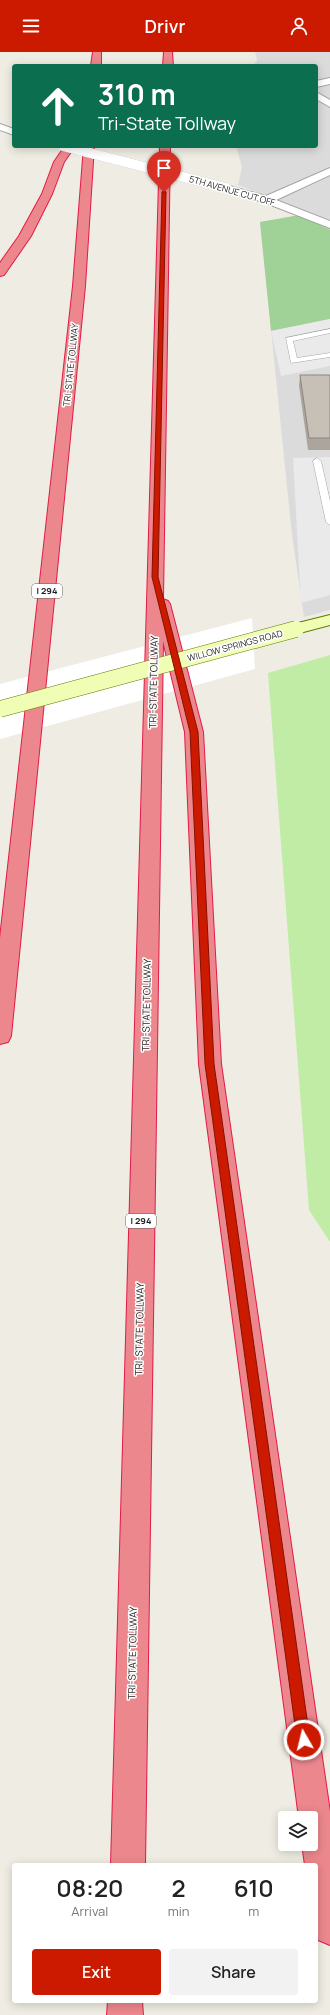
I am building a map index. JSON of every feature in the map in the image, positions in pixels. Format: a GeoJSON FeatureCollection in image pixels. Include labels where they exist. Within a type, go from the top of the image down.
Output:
{"type":"FeatureCollection","features":[{"type":"Feature","properties":{"kind":"highway"},"geometry":{"type":"LineString","coordinates":[[96,64],[97,52]]}},
{"type":"Feature","properties":{"kind":"highway"},"geometry":{"type":"LineString","coordinates":[[168,52],[168,64]]}},
{"type":"Feature","properties":{"kind":"highway"},"geometry":{"type":"LineString","coordinates":[[0,272],[26,236],[47,194],[59,162],[69,148]]}},
{"type":"Feature","properties":{"kind":"highway","name":"TRI-STATE TOLLWAY"},"geometry":{"type":"LineString","coordinates":[[0,1036],[79,286],[89,148]]}},
{"type":"Feature","properties":{"kind":"highway","name":"TRI-STATE TOLLWAY"},"geometry":{"type":"LineString","coordinates":[[128,1863],[165,148]]}},
{"type":"Feature","properties":{"kind":"highway"},"geometry":{"type":"LineString","coordinates":[[155,577],[194,732],[210,1064],[330,1928]]}},
{"type":"Feature","properties":{"kind":"highway"},"geometry":{"type":"LineString","coordinates":[[125,2003],[125,2015]]}},
{"type":"Feature","properties":{"kind":"main road","name":"WILLOW SPRINGS ROAD"},"geometry":{"type":"LineString","coordinates":[[0,709],[330,620]]}},
{"type":"Feature","properties":{"kind":"street"},"geometry":{"type":"LineString","coordinates":[[318,84],[330,81]]}},
{"type":"Feature","properties":{"kind":"street"},"geometry":{"type":"LineString","coordinates":[[318,96],[330,104]]}},
{"type":"Feature","properties":{"kind":"street"},"geometry":{"type":"LineString","coordinates":[[0,127],[12,131]]}},
{"type":"Feature","properties":{"kind":"street","name":"5TH AVENUE CUT OFF"},"geometry":{"type":"LineString","coordinates":[[71,148],[267,200],[330,225]]}},
{"type":"Feature","properties":{"kind":"street"},"geometry":{"type":"LineString","coordinates":[[267,200],[330,171]]}},
{"type":"Feature","properties":{"kind":"lane"},"geometry":{"type":"LineString","coordinates":[[330,331],[289,340],[294,362],[330,355]]}},
{"type":"Feature","properties":{"kind":"lane"},"geometry":{"type":"LineString","coordinates":[[317,461],[330,522]]}},
{"type":"Feature","properties":{"kind":"shaded area"},"geometry":{"type":"Polygon","coordinates":[[[255,52],[330,52],[330,221],[238,185],[242,167],[237,148],[318,148],[318,64],[254,64],[257,60],[255,52]]]}},
{"type":"Feature","properties":{"kind":"shaded area"},"geometry":{"type":"Polygon","coordinates":[[[300,215],[330,228],[330,610],[304,617],[292,535],[260,222],[300,215]]]}},
{"type":"Feature","properties":{"kind":"shaded area"},"geometry":{"type":"Polygon","coordinates":[[[330,319],[330,366],[281,376],[271,331],[330,319]]]}},
{"type":"Feature","properties":{"kind":"shaded area"},"geometry":{"type":"Polygon","coordinates":[[[330,457],[330,595],[301,603],[293,458],[330,457]]]}},
{"type":"Feature","properties":{"kind":"green space"},"geometry":{"type":"Polygon","coordinates":[[[300,215],[330,230],[330,319],[271,331],[260,222],[300,215]]]}},
{"type":"Feature","properties":{"kind":"green space"},"geometry":{"type":"Polygon","coordinates":[[[330,655],[330,1242],[309,1210],[268,673],[330,655]]]}},
{"type":"Feature","properties":{"kind":"pier"},"geometry":{"type":"Polygon","coordinates":[[[252,618],[255,669],[0,739],[0,684],[252,618]]]}},
{"type":"Feature","properties":{"kind":"building"},"geometry":{"type":"Polygon","coordinates":[[[300,375],[330,375],[330,438],[309,438],[300,375]]]}},
{"type":"Feature","properties":{"kind":"route"},"geometry":{"type":"LineString","coordinates":[[164,192],[155,577],[194,732],[210,1064],[304,1740]]}}]}
